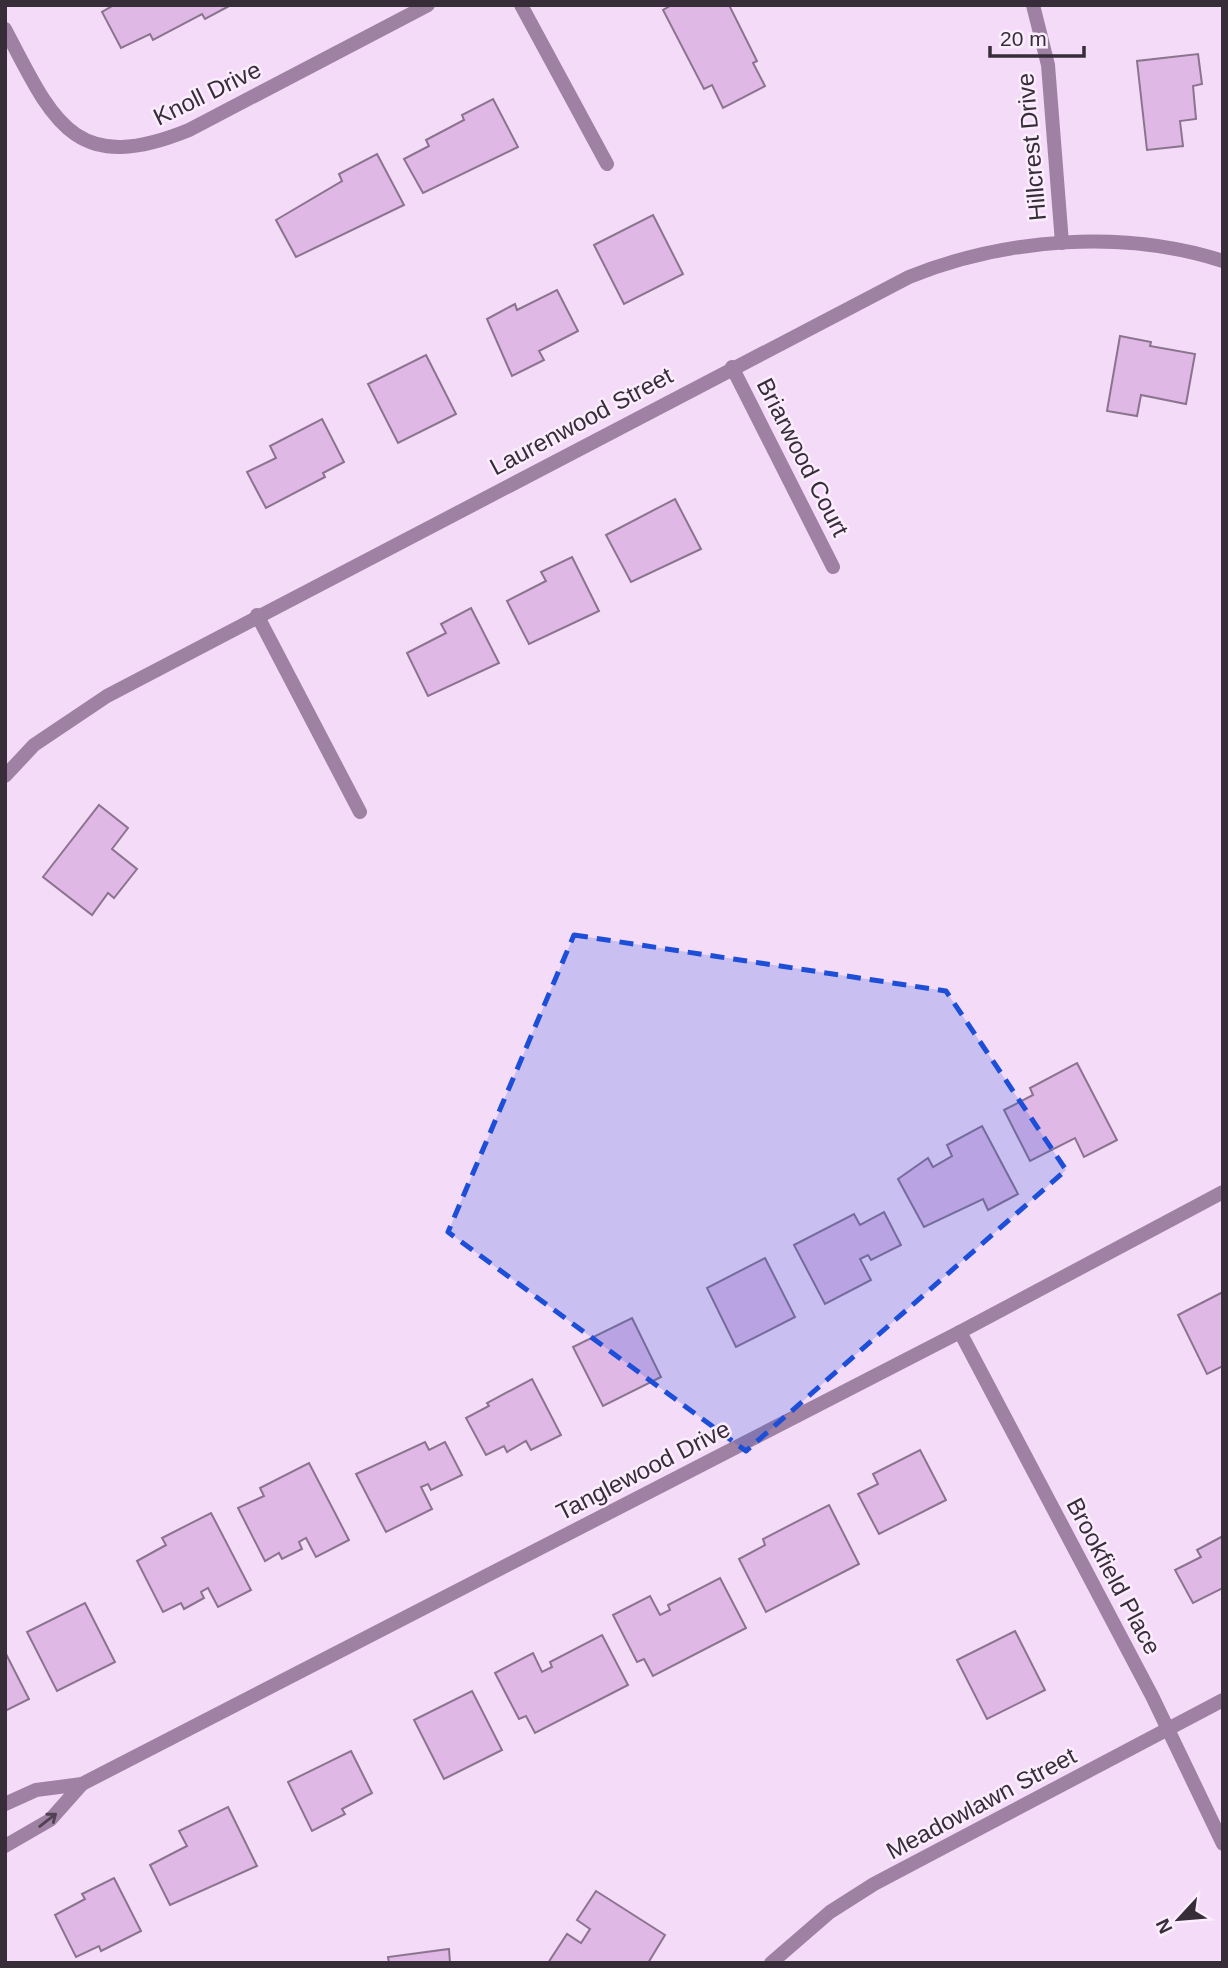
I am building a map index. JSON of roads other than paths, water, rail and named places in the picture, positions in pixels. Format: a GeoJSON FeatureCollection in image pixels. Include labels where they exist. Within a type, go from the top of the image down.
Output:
{"type":"FeatureCollection","features":[{"type":"Feature","properties":{"kind":"street","name":"Knoll Drive"},"geometry":{"type":"LineString","coordinates":[[5,29],[33,82],[57,116],[76,136],[104,148],[123,147],[158,143],[189,130],[428,5]]}},
{"type":"Feature","properties":{"kind":"street"},"geometry":{"type":"LineString","coordinates":[[522,5],[607,164]]}},
{"type":"Feature","properties":{"kind":"street","name":"Hillcrest Drive"},"geometry":{"type":"LineString","coordinates":[[1033,5],[1048,65],[1062,243]]}},
{"type":"Feature","properties":{"kind":"street","name":"Laurenwood Street"},"geometry":{"type":"LineString","coordinates":[[5,776],[34,745],[77,713],[257,615],[875,292],[933,268],[993,250],[1062,243],[1161,247],[1223,261]]}},
{"type":"Feature","properties":{"kind":"street","name":"Briarwood Court"},"geometry":{"type":"LineString","coordinates":[[732,367],[834,567]]}},
{"type":"Feature","properties":{"kind":"street"},"geometry":{"type":"LineString","coordinates":[[257,615],[360,812]]}},
{"type":"Feature","properties":{"kind":"street","name":"Tanglewood Drive"},"geometry":{"type":"LineString","coordinates":[[5,1804],[36,1790],[82,1784],[960,1332],[1223,1192]]}},
{"type":"Feature","properties":{"kind":"street","name":"Brookfield Place"},"geometry":{"type":"LineString","coordinates":[[960,1332],[1168,1729],[1223,1844]]}},
{"type":"Feature","properties":{"kind":"street","name":"Meadowlawn Street"},"geometry":{"type":"LineString","coordinates":[[771,1963],[830,1912],[874,1884],[1223,1700]]}},
{"type":"Feature","properties":{"kind":"street","name":"Tanglewood Drive"},"geometry":{"type":"LineString","coordinates":[[5,1846],[50,1820],[82,1784]]}}]}
